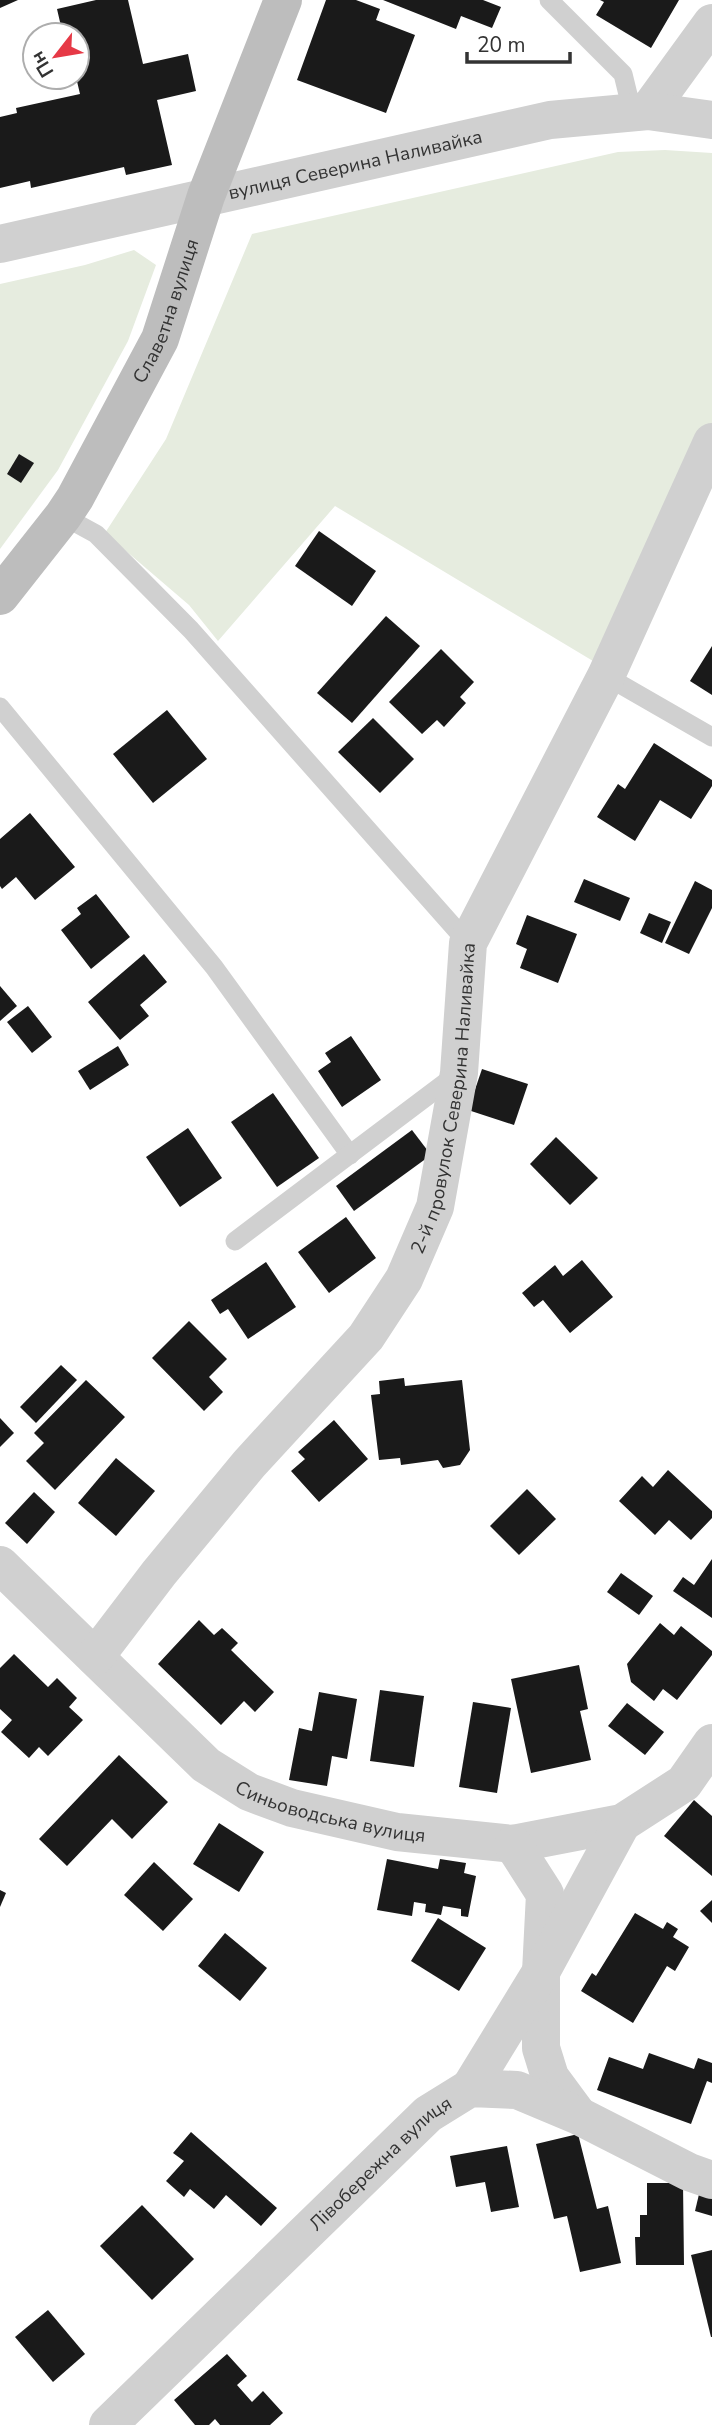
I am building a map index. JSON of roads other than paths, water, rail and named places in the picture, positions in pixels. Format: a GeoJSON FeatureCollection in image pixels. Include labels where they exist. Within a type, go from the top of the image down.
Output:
{"type":"FeatureCollection","features":[{"type":"Feature","properties":{"kind":"main road","name":"Славетна вулиця"},"geometry":{"type":"LineString","coordinates":[[0,596],[63,516],[160,339],[206,196],[284,0]]}},
{"type":"Feature","properties":{"kind":"street"},"geometry":{"type":"LineString","coordinates":[[640,111],[712,23]]}},
{"type":"Feature","properties":{"kind":"street","name":"вулиця Северина Наливайка"},"geometry":{"type":"LineString","coordinates":[[0,244],[550,120],[640,111],[712,120]]}},
{"type":"Feature","properties":{"kind":"street","name":"2-й провулок Северина Наливайка"},"geometry":{"type":"LineString","coordinates":[[95,1657],[159,1573],[249,1464],[366,1337],[404,1279],[435,1207],[459,1073],[468,943],[606,676],[712,442]]}},
{"type":"Feature","properties":{"kind":"street","name":"Синьоводська вулиця"},"geometry":{"type":"LineString","coordinates":[[0,1565],[206,1765],[249,1791],[292,1808],[397,1832],[513,1844],[622,1823],[684,1783],[712,1743]]}},
{"type":"Feature","properties":{"kind":"street"},"geometry":{"type":"LineString","coordinates":[[470,2088],[541,1972],[622,1823]]}},
{"type":"Feature","properties":{"kind":"street"},"geometry":{"type":"LineString","coordinates":[[513,1844],[545,1894],[541,2048],[550,2077],[579,2116]]}},
{"type":"Feature","properties":{"kind":"street","name":"Лівобережна вулиця"},"geometry":{"type":"LineString","coordinates":[[107,2425],[428,2114],[470,2088],[517,2090],[579,2116],[689,2172],[712,2180]]}},
{"type":"Feature","properties":{"kind":"lane"},"geometry":{"type":"LineString","coordinates":[[548,0],[623,74],[640,111]]}},
{"type":"Feature","properties":{"kind":"lane"},"geometry":{"type":"LineString","coordinates":[[63,516],[96,534],[191,630],[468,943]]}},
{"type":"Feature","properties":{"kind":"lane"},"geometry":{"type":"LineString","coordinates":[[606,676],[712,737]]}},
{"type":"Feature","properties":{"kind":"lane"},"geometry":{"type":"LineString","coordinates":[[0,707],[214,967],[350,1155]]}},
{"type":"Feature","properties":{"kind":"lane"},"geometry":{"type":"LineString","coordinates":[[235,1241],[459,1073]]}}]}
